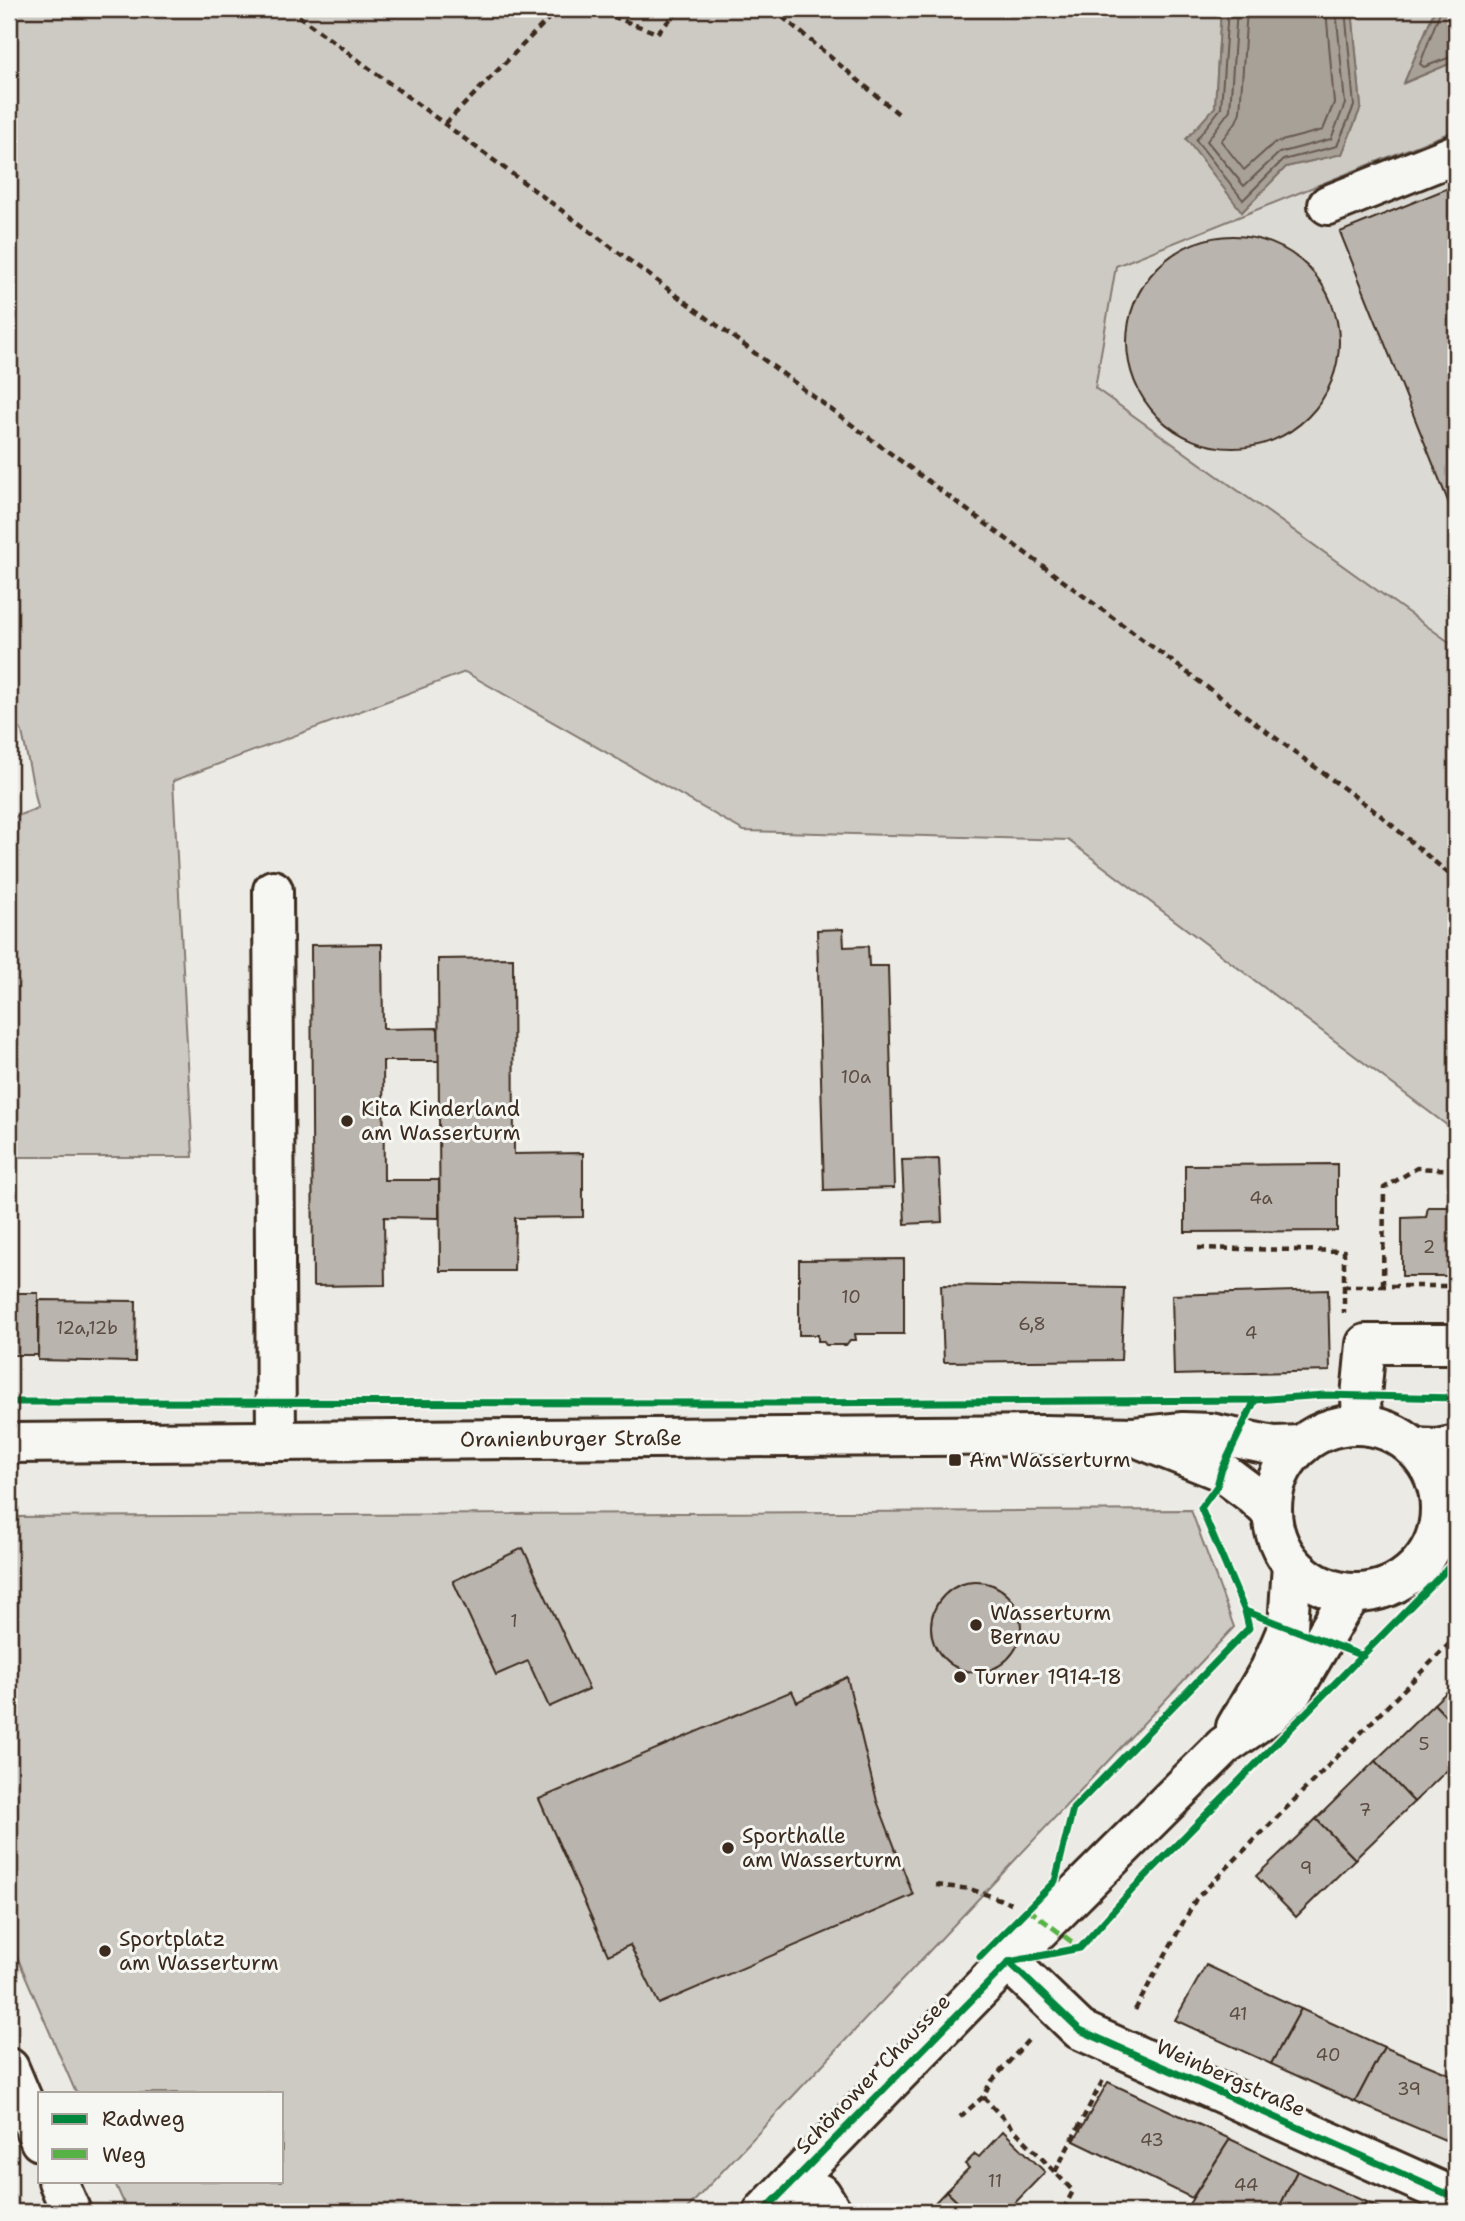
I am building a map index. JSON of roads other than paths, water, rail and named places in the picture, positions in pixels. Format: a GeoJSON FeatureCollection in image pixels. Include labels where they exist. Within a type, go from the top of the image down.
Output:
{"type":"FeatureCollection","features":[{"type":"Feature","properties":{"kind":"main road"},"geometry":{"type":"LineString","coordinates":[[1328,205],[1456,154]]}},
{"type":"Feature","properties":{"kind":"main road"},"geometry":{"type":"LineString","coordinates":[[273,890],[276,1441]]}},
{"type":"Feature","properties":{"kind":"main road"},"geometry":{"type":"LineString","coordinates":[[1362,1425],[1361,1396],[1366,1344],[1456,1344]]}},
{"type":"Feature","properties":{"kind":"main road"},"geometry":{"type":"LineString","coordinates":[[1362,1425],[1381,1428],[1414,1448],[1448,1496],[1435,1536],[1417,1566],[1395,1583],[1382,1589],[1354,1593],[1320,1585],[1292,1564],[1278,1540],[1272,1513],[1274,1488],[1279,1475],[1284,1464],[1302,1444],[1330,1429],[1362,1425]]}},
{"type":"Feature","properties":{"kind":"main road","name":"Oranienburger Straße"},"geometry":{"type":"LineString","coordinates":[[9,1443],[1032,1435],[1134,1437],[1182,1432],[1212,1433],[1274,1446],[1302,1444]]}},
{"type":"Feature","properties":{"kind":"main road","name":"Oranienburger Straße"},"geometry":{"type":"LineString","coordinates":[[1134,1437],[1221,1471],[1272,1513]]}},
{"type":"Feature","properties":{"kind":"main road"},"geometry":{"type":"LineString","coordinates":[[1414,1448],[1437,1449],[1456,1445]]}},
{"type":"Feature","properties":{"kind":"main road","name":"Schönower Chaussee"},"geometry":{"type":"LineString","coordinates":[[1224,1746],[1270,1669],[1288,1627],[1292,1564]]}},
{"type":"Feature","properties":{"kind":"main road","name":"Schönower Chaussee"},"geometry":{"type":"LineString","coordinates":[[763,2212],[1224,1746],[1269,1715],[1293,1692],[1340,1611],[1354,1593]]}},
{"type":"Feature","properties":{"kind":"main road","name":"Weinbergstraße"},"geometry":{"type":"LineString","coordinates":[[1009,1962],[1080,2030],[1456,2198]]}},
{"type":"Feature","properties":{"kind":"main road"},"geometry":{"type":"LineString","coordinates":[[9,2068],[38,2135]]}},
{"type":"Feature","properties":{"kind":"main road"},"geometry":{"type":"LineString","coordinates":[[794,2180],[821,2194],[832,2212]]}},
{"type":"Feature","properties":{"kind":"main road"},"geometry":{"type":"LineString","coordinates":[[58,2182],[71,2212]]}},
{"type":"Feature","properties":{"kind":"water"},"geometry":{"type":"Polygon","coordinates":[[[1221,9],[1352,9],[1361,107],[1342,154],[1286,167],[1242,212],[1186,139],[1215,107],[1221,9]]]}},
{"type":"Feature","properties":{"kind":"water"},"geometry":{"type":"Polygon","coordinates":[[[1435,9],[1456,9],[1456,61],[1404,83],[1435,9]]]}},
{"type":"Feature","properties":{"kind":"place","name":"Kita Kinderland am Wasserturm"},"geometry":{"type":"Point","coordinates":[347,1121]}},
{"type":"Feature","properties":{"kind":"place","name":"Am Wasserturm"},"geometry":{"type":"Point","coordinates":[955,1460]}},
{"type":"Feature","properties":{"kind":"place","name":"Wasserturm Bernau"},"geometry":{"type":"Point","coordinates":[976,1625]}},
{"type":"Feature","properties":{"kind":"place","name":"Turner 1914-18"},"geometry":{"type":"Point","coordinates":[960,1677]}},
{"type":"Feature","properties":{"kind":"place","name":"Sporthalle am Wasserturm"},"geometry":{"type":"Point","coordinates":[728,1848]}},
{"type":"Feature","properties":{"kind":"place","name":"Sportplatz am Wasserturm"},"geometry":{"type":"Point","coordinates":[105,1951]}}]}
